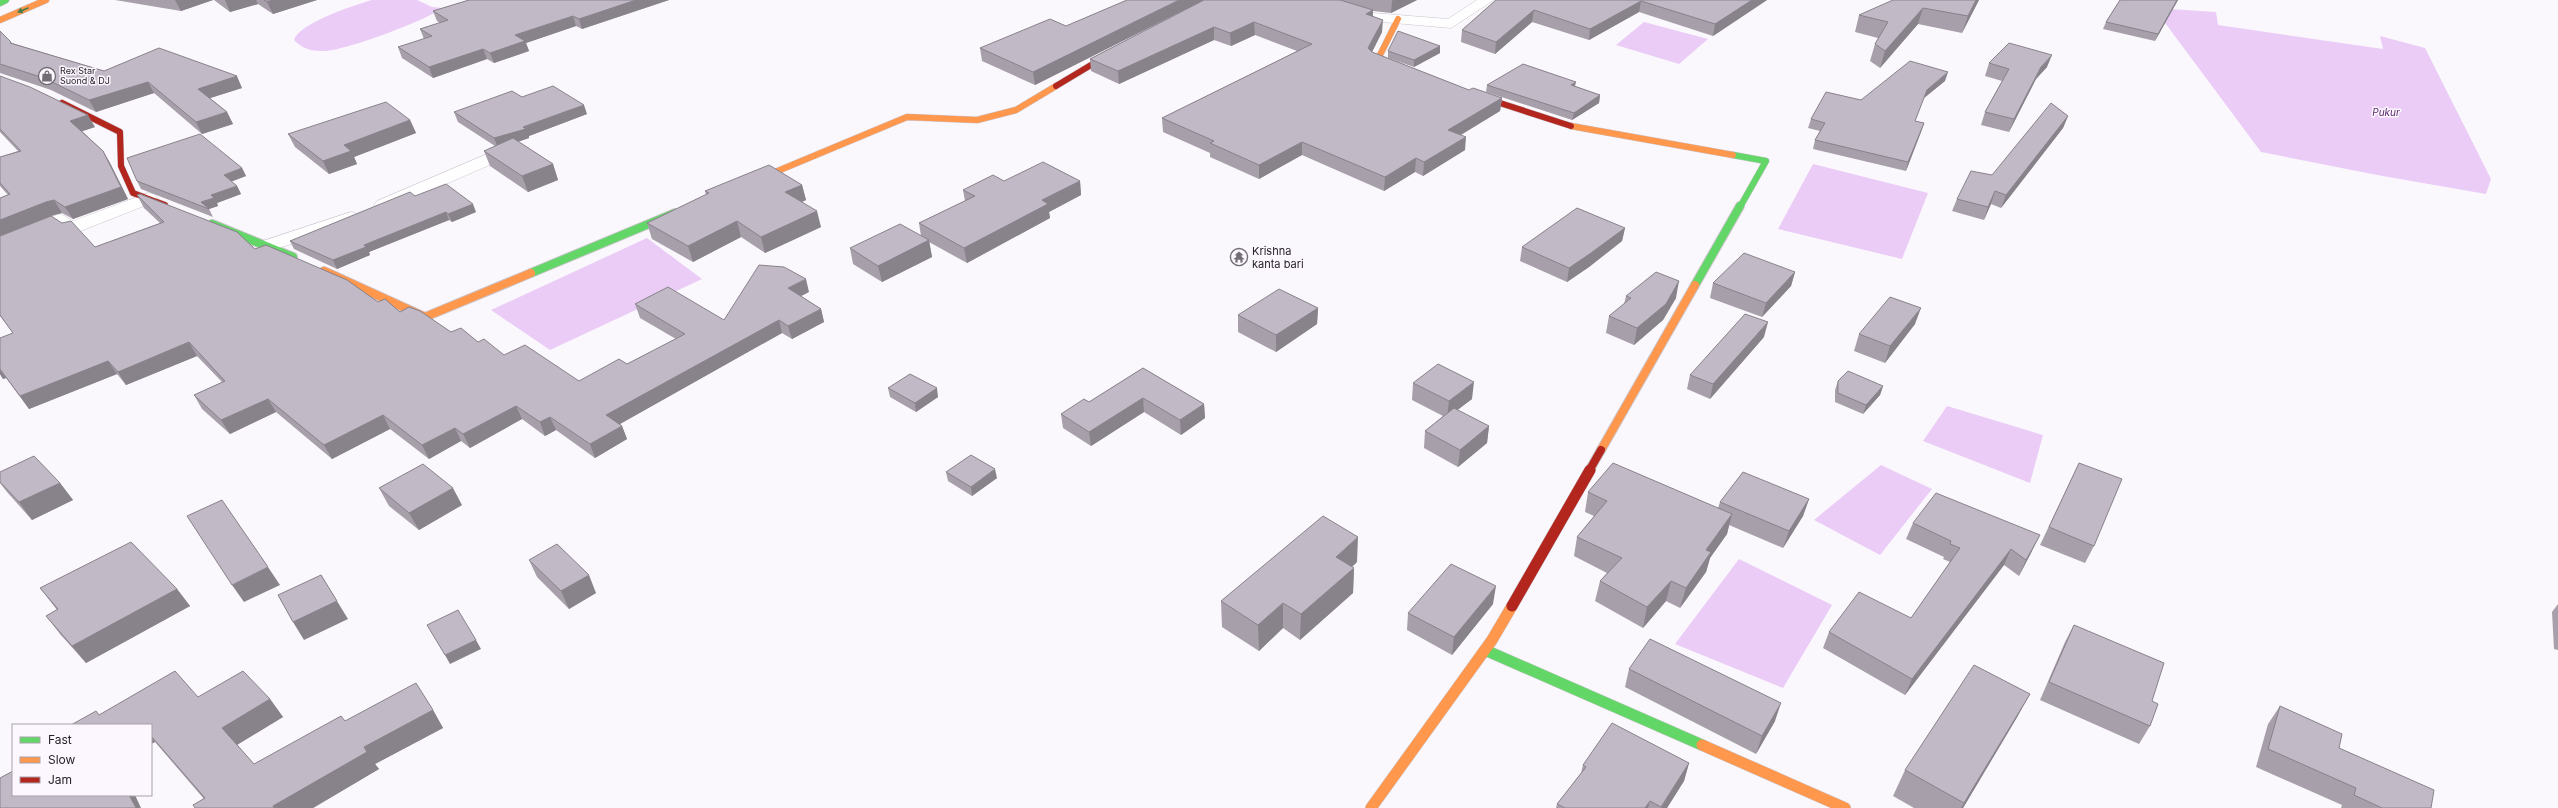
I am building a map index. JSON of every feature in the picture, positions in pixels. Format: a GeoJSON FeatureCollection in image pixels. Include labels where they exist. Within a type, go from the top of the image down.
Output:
{"type":"FeatureCollection","features":[{"type":"Feature","properties":{"kind":"main road"},"geometry":{"type":"LineString","coordinates":[[0,2],[6,0]]}},
{"type":"Feature","properties":{"kind":"main road"},"geometry":{"type":"LineString","coordinates":[[0,20],[46,0]]}},
{"type":"Feature","properties":{"kind":"main road"},"geometry":{"type":"LineString","coordinates":[[1398,19],[1377,61],[1408,72]]}},
{"type":"Feature","properties":{"kind":"main road"},"geometry":{"type":"LineString","coordinates":[[739,187],[907,117],[977,120],[1016,110],[1125,46]]}},
{"type":"Feature","properties":{"kind":"main road"},"geometry":{"type":"LineString","coordinates":[[1371,808],[1485,650],[1766,160],[1559,124],[1460,90]]}},
{"type":"Feature","properties":{"kind":"main road"},"geometry":{"type":"LineString","coordinates":[[51,98],[120,132],[121,166],[133,193],[176,210]]}},
{"type":"Feature","properties":{"kind":"main road"},"geometry":{"type":"LineString","coordinates":[[316,268],[425,317],[688,208]]}},
{"type":"Feature","properties":{"kind":"main road"},"geometry":{"type":"LineString","coordinates":[[204,221],[267,246],[302,262]]}},
{"type":"Feature","properties":{"kind":"main road"},"geometry":{"type":"LineString","coordinates":[[1485,650],[1845,808]]}},
{"type":"Feature","properties":{"kind":"street"},"geometry":{"type":"LineString","coordinates":[[1321,0],[1371,17],[1451,24],[1487,0]]}},
{"type":"Feature","properties":{"kind":"street"},"geometry":{"type":"LineString","coordinates":[[267,246],[359,215],[513,148]]}},
{"type":"Feature","properties":{"kind":"street"},"geometry":{"type":"LineString","coordinates":[[0,245],[61,220],[71,228],[148,198]]}},
{"type":"Feature","properties":{"kind":"water"},"geometry":{"type":"Polygon","coordinates":[[[372,0],[417,0],[432,7],[443,8],[420,20],[383,35],[346,47],[321,51],[310,50],[294,40],[306,27],[316,21],[341,10],[372,0]]]}},
{"type":"Feature","properties":{"kind":"water","name":"Pukur"},"geometry":{"type":"Polygon","coordinates":[[[2154,8],[2216,12],[2218,25],[2383,49],[2380,36],[2425,48],[2491,179],[2486,194],[2377,175],[2261,152],[2154,8]]]}},
{"type":"Feature","properties":{"kind":"water"},"geometry":{"type":"Polygon","coordinates":[[[1644,22],[1708,39],[1679,64],[1616,45],[1644,22]]]}},
{"type":"Feature","properties":{"kind":"water"},"geometry":{"type":"Polygon","coordinates":[[[1813,164],[1928,193],[1902,259],[1778,229],[1813,164]]]}},
{"type":"Feature","properties":{"kind":"water"},"geometry":{"type":"Polygon","coordinates":[[[647,238],[702,279],[550,350],[491,310],[647,238]]]}},
{"type":"Feature","properties":{"kind":"water"},"geometry":{"type":"Polygon","coordinates":[[[1947,406],[2043,435],[2030,483],[1923,441],[1947,406]]]}},
{"type":"Feature","properties":{"kind":"water"},"geometry":{"type":"Polygon","coordinates":[[[1881,465],[1932,489],[1880,555],[1814,520],[1881,465]]]}},
{"type":"Feature","properties":{"kind":"water"},"geometry":{"type":"Polygon","coordinates":[[[1739,559],[1832,605],[1783,688],[1675,644],[1739,559]]]}},
{"type":"Feature","properties":{"kind":"building"},"geometry":{"type":"Polygon","coordinates":[[[469,0],[636,0],[579,19],[573,16],[515,35],[525,41],[490,53],[483,49],[429,67],[398,47],[432,36],[420,29],[448,20],[433,11],[469,0]]]}},
{"type":"Feature","properties":{"kind":"building"},"geometry":{"type":"Polygon","coordinates":[[[1127,0],[1179,0],[1033,72],[980,48],[1050,19],[1066,26],[1127,0]]]}},
{"type":"Feature","properties":{"kind":"building"},"geometry":{"type":"Polygon","coordinates":[[[1204,0],[1340,0],[1373,10],[1366,14],[1383,20],[1368,48],[1372,52],[1469,90],[1473,88],[1502,98],[1448,130],[1466,137],[1424,162],[1416,158],[1385,177],[1302,142],[1259,165],[1210,143],[1214,141],[1162,118],[1312,44],[1254,22],[1230,33],[1214,27],[1118,71],[1090,59],[1204,0]]]}},
{"type":"Feature","properties":{"kind":"building"},"geometry":{"type":"Polygon","coordinates":[[[1496,0],[1752,0],[1715,24],[1641,1],[1590,29],[1534,10],[1496,42],[1462,30],[1496,0]]]}},
{"type":"Feature","properties":{"kind":"building"},"geometry":{"type":"Polygon","coordinates":[[[1893,0],[1976,0],[1968,16],[1923,8],[1885,51],[1875,44],[1888,22],[1859,15],[1893,0]]]}},
{"type":"Feature","properties":{"kind":"building"},"geometry":{"type":"Polygon","coordinates":[[[2120,0],[2177,0],[2158,34],[2106,22],[2120,0]]]}},
{"type":"Feature","properties":{"kind":"building"},"geometry":{"type":"Polygon","coordinates":[[[0,31],[11,42],[10,43],[104,71],[159,48],[237,76],[198,89],[227,112],[196,122],[148,82],[89,100],[44,78],[0,64],[0,31]]]}},
{"type":"Feature","properties":{"kind":"building"},"geometry":{"type":"Polygon","coordinates":[[[1398,31],[1440,46],[1414,60],[1388,51],[1398,31]]]}},
{"type":"Feature","properties":{"kind":"building"},"geometry":{"type":"Polygon","coordinates":[[[2009,43],[2052,55],[2041,67],[2014,119],[1985,112],[2009,69],[1989,63],[2009,43]]]}},
{"type":"Feature","properties":{"kind":"building"},"geometry":{"type":"Polygon","coordinates":[[[1910,61],[1948,72],[1927,90],[1915,121],[1924,123],[1908,162],[1815,140],[1825,123],[1811,119],[1826,92],[1861,100],[1910,61]]]}},
{"type":"Feature","properties":{"kind":"building"},"geometry":{"type":"Polygon","coordinates":[[[1523,64],[1576,82],[1571,85],[1600,95],[1574,113],[1487,85],[1523,64]]]}},
{"type":"Feature","properties":{"kind":"building"},"geometry":{"type":"Polygon","coordinates":[[[0,76],[30,87],[88,115],[70,121],[103,151],[121,187],[65,207],[54,200],[46,202],[0,220],[0,198],[10,194],[0,183],[0,157],[21,151],[0,129],[0,76]]]}},
{"type":"Feature","properties":{"kind":"building"},"geometry":{"type":"Polygon","coordinates":[[[553,86],[584,105],[523,127],[526,129],[494,138],[454,112],[512,91],[522,97],[553,86]]]}},
{"type":"Feature","properties":{"kind":"building"},"geometry":{"type":"Polygon","coordinates":[[[386,102],[410,120],[344,145],[351,151],[323,161],[288,134],[386,102]]]}},
{"type":"Feature","properties":{"kind":"building"},"geometry":{"type":"Polygon","coordinates":[[[2051,103],[2068,116],[2006,195],[1995,191],[1988,207],[1957,199],[1971,171],[1992,175],[2051,103]]]}},
{"type":"Feature","properties":{"kind":"building"},"geometry":{"type":"Polygon","coordinates":[[[200,134],[242,168],[224,175],[237,186],[211,195],[214,198],[201,202],[209,209],[137,181],[127,158],[200,134]]]}},
{"type":"Feature","properties":{"kind":"building"},"geometry":{"type":"Polygon","coordinates":[[[513,138],[553,164],[522,176],[484,151],[513,138]]]}},
{"type":"Feature","properties":{"kind":"building"},"geometry":{"type":"Polygon","coordinates":[[[1043,162],[1080,181],[1042,200],[1048,204],[964,248],[919,223],[975,196],[963,190],[993,175],[1004,181],[1043,162]]]}},
{"type":"Feature","properties":{"kind":"building"},"geometry":{"type":"Polygon","coordinates":[[[769,165],[802,185],[785,192],[817,211],[761,237],[737,221],[688,246],[647,223],[709,193],[705,191],[769,165]]]}},
{"type":"Feature","properties":{"kind":"building"},"geometry":{"type":"Polygon","coordinates":[[[446,184],[473,204],[448,214],[446,212],[364,245],[366,247],[333,260],[290,241],[410,192],[415,196],[446,184]]]}},
{"type":"Feature","properties":{"kind":"building"},"geometry":{"type":"Polygon","coordinates":[[[140,194],[237,232],[255,249],[266,245],[347,280],[378,302],[385,299],[400,312],[409,307],[420,311],[451,332],[461,328],[478,342],[484,339],[504,355],[525,345],[579,381],[619,359],[627,364],[685,334],[635,304],[668,287],[724,320],[759,265],[784,267],[806,279],[788,288],[821,309],[788,326],[779,320],[606,415],[622,426],[590,444],[550,417],[540,422],[516,406],[463,434],[455,428],[422,445],[383,415],[324,445],[268,399],[221,420],[194,395],[225,381],[189,342],[118,372],[108,361],[20,396],[0,369],[0,338],[13,333],[0,315],[0,236],[51,216],[62,223],[71,221],[95,247],[164,222],[137,195],[140,194]]]}},
{"type":"Feature","properties":{"kind":"building"},"geometry":{"type":"Polygon","coordinates":[[[1577,208],[1625,228],[1569,268],[1522,247],[1577,208]]]}},
{"type":"Feature","properties":{"kind":"building"},"geometry":{"type":"Polygon","coordinates":[[[900,224],[929,240],[878,266],[850,248],[900,224]]]}},
{"type":"Feature","properties":{"kind":"building"},"geometry":{"type":"Polygon","coordinates":[[[1744,253],[1795,272],[1766,303],[1713,283],[1744,253]]]}},
{"type":"Feature","properties":{"kind":"building"},"geometry":{"type":"Polygon","coordinates":[[[1656,272],[1679,281],[1666,304],[1637,328],[1609,316],[1631,298],[1626,296],[1656,272]]]}},
{"type":"Feature","properties":{"kind":"building"},"geometry":{"type":"Polygon","coordinates":[[[1279,289],[1318,308],[1276,335],[1238,315],[1279,289]]]}},
{"type":"Feature","properties":{"kind":"building"},"geometry":{"type":"Polygon","coordinates":[[[1890,297],[1921,308],[1890,346],[1859,334],[1890,297]]]}},
{"type":"Feature","properties":{"kind":"building"},"geometry":{"type":"Polygon","coordinates":[[[1745,314],[1768,322],[1713,384],[1690,375],[1745,314]]]}},
{"type":"Feature","properties":{"kind":"building"},"geometry":{"type":"Polygon","coordinates":[[[1438,364],[1474,382],[1449,401],[1413,383],[1438,364]]]}},
{"type":"Feature","properties":{"kind":"building"},"geometry":{"type":"Polygon","coordinates":[[[1143,368],[1204,404],[1180,420],[1143,398],[1089,432],[1061,414],[1084,399],[1089,402],[1143,368]]]}},
{"type":"Feature","properties":{"kind":"building"},"geometry":{"type":"Polygon","coordinates":[[[1848,371],[1883,386],[1866,405],[1838,393],[1838,381],[1848,371]]]}},
{"type":"Feature","properties":{"kind":"building"},"geometry":{"type":"Polygon","coordinates":[[[910,374],[937,388],[915,403],[888,388],[910,374]]]}},
{"type":"Feature","properties":{"kind":"building"},"geometry":{"type":"Polygon","coordinates":[[[1454,408],[1489,426],[1460,450],[1425,431],[1454,408]]]}},
{"type":"Feature","properties":{"kind":"building"},"geometry":{"type":"Polygon","coordinates":[[[971,455],[995,469],[971,487],[946,472],[971,455]]]}},
{"type":"Feature","properties":{"kind":"building"},"geometry":{"type":"Polygon","coordinates":[[[34,456],[60,483],[19,502],[0,482],[0,472],[34,456]]]}},
{"type":"Feature","properties":{"kind":"building"},"geometry":{"type":"Polygon","coordinates":[[[1613,463],[1732,514],[1706,550],[1711,552],[1686,588],[1671,581],[1647,607],[1600,581],[1622,558],[1577,537],[1607,501],[1588,492],[1613,463]]]}},
{"type":"Feature","properties":{"kind":"building"},"geometry":{"type":"Polygon","coordinates":[[[2079,463],[2122,479],[2094,546],[2049,527],[2079,463]]]}},
{"type":"Feature","properties":{"kind":"building"},"geometry":{"type":"Polygon","coordinates":[[[423,464],[453,488],[409,513],[379,488],[423,464]]]}},
{"type":"Feature","properties":{"kind":"building"},"geometry":{"type":"Polygon","coordinates":[[[1743,472],[1809,499],[1789,531],[1720,502],[1743,472]]]}},
{"type":"Feature","properties":{"kind":"building"},"geometry":{"type":"Polygon","coordinates":[[[1936,493],[2040,535],[2026,560],[2011,549],[1912,679],[1829,632],[1859,592],[1911,618],[1960,548],[1950,544],[1951,541],[1913,523],[1936,493]]]}},
{"type":"Feature","properties":{"kind":"building"},"geometry":{"type":"Polygon","coordinates":[[[222,500],[268,567],[232,585],[187,516],[222,500]]]}},
{"type":"Feature","properties":{"kind":"building"},"geometry":{"type":"Polygon","coordinates":[[[1323,516],[1358,537],[1336,557],[1354,568],[1301,614],[1283,603],[1258,625],[1221,601],[1323,516]]]}},
{"type":"Feature","properties":{"kind":"building"},"geometry":{"type":"Polygon","coordinates":[[[131,542],[177,589],[72,646],[46,616],[58,609],[40,588],[131,542]]]}},
{"type":"Feature","properties":{"kind":"building"},"geometry":{"type":"Polygon","coordinates":[[[557,544],[589,575],[561,591],[529,560],[557,544]]]}},
{"type":"Feature","properties":{"kind":"building"},"geometry":{"type":"Polygon","coordinates":[[[1451,564],[1496,586],[1454,637],[1408,613],[1451,564]]]}},
{"type":"Feature","properties":{"kind":"building"},"geometry":{"type":"Polygon","coordinates":[[[321,575],[337,601],[293,622],[278,595],[321,575]]]}},
{"type":"Feature","properties":{"kind":"building"},"geometry":{"type":"Polygon","coordinates":[[[458,610],[476,640],[445,655],[427,625],[458,610]]]}},
{"type":"Feature","properties":{"kind":"building"},"geometry":{"type":"Polygon","coordinates":[[[2074,625],[2164,663],[2152,701],[2158,704],[2150,726],[2049,682],[2074,625]]]}},
{"type":"Feature","properties":{"kind":"building"},"geometry":{"type":"Polygon","coordinates":[[[1650,639],[1781,703],[1762,736],[1629,669],[1650,639]]]}},
{"type":"Feature","properties":{"kind":"building"},"geometry":{"type":"Polygon","coordinates":[[[1974,665],[2030,694],[1964,803],[1905,770],[1974,665]]]}},
{"type":"Feature","properties":{"kind":"building"},"geometry":{"type":"Polygon","coordinates":[[[175,671],[198,697],[243,671],[270,699],[222,728],[254,764],[341,716],[345,721],[416,683],[433,710],[364,747],[367,752],[273,806],[274,808],[195,808],[193,805],[205,798],[152,737],[152,724],[73,724],[96,711],[99,715],[175,671]]]}},
{"type":"Feature","properties":{"kind":"building"},"geometry":{"type":"Polygon","coordinates":[[[2280,706],[2342,734],[2339,748],[2434,790],[2431,808],[2382,808],[2354,795],[2356,788],[2268,749],[2280,706]]]}},
{"type":"Feature","properties":{"kind":"building"},"geometry":{"type":"Polygon","coordinates":[[[1612,723],[1689,763],[1661,807],[1650,801],[1645,808],[1565,808],[1557,804],[1586,767],[1583,765],[1612,723]]]}},
{"type":"Feature","properties":{"kind":"building"},"geometry":{"type":"Polygon","coordinates":[[[12,772],[12,796],[130,796],[136,808],[0,808],[0,778],[12,772]]]}},
{"type":"Feature","properties":{"kind":"traffic: fast"},"geometry":{"type":"LineString","coordinates":[[0,3],[6,0]]}},
{"type":"Feature","properties":{"kind":"traffic: fast"},"geometry":{"type":"LineString","coordinates":[[1695,285],[1766,161],[1733,155]]}},
{"type":"Feature","properties":{"kind":"traffic: fast"},"geometry":{"type":"LineString","coordinates":[[531,273],[675,213]]}},
{"type":"Feature","properties":{"kind":"traffic: fast"},"geometry":{"type":"LineString","coordinates":[[212,224],[293,257]]}},
{"type":"Feature","properties":{"kind":"traffic: fast"},"geometry":{"type":"LineString","coordinates":[[1485,650],[1702,745]]}},
{"type":"Feature","properties":{"kind":"traffic: slow"},"geometry":{"type":"LineString","coordinates":[[0,20],[46,0]]}},
{"type":"Feature","properties":{"kind":"traffic: slow"},"geometry":{"type":"LineString","coordinates":[[1398,19],[1377,61],[1400,69]]}},
{"type":"Feature","properties":{"kind":"traffic: slow"},"geometry":{"type":"LineString","coordinates":[[751,182],[907,117],[977,120],[1016,110],[1056,86]]}},
{"type":"Feature","properties":{"kind":"traffic: slow"},"geometry":{"type":"LineString","coordinates":[[1571,126],[1733,155]]}},
{"type":"Feature","properties":{"kind":"traffic: slow"},"geometry":{"type":"LineString","coordinates":[[324,271],[425,317],[531,273]]}},
{"type":"Feature","properties":{"kind":"traffic: slow"},"geometry":{"type":"LineString","coordinates":[[1601,450],[1695,285]]}},
{"type":"Feature","properties":{"kind":"traffic: slow"},"geometry":{"type":"LineString","coordinates":[[1371,808],[1492,640],[1512,606]]}},
{"type":"Feature","properties":{"kind":"traffic: slow"},"geometry":{"type":"LineString","coordinates":[[1702,745],[1845,808]]}},
{"type":"Feature","properties":{"kind":"traffic: jam"},"geometry":{"type":"LineString","coordinates":[[1056,86],[1116,50]]}},
{"type":"Feature","properties":{"kind":"traffic: jam"},"geometry":{"type":"LineString","coordinates":[[1472,94],[1571,126]]}},
{"type":"Feature","properties":{"kind":"traffic: jam"},"geometry":{"type":"LineString","coordinates":[[62,103],[120,132],[121,166],[133,193],[165,205]]}},
{"type":"Feature","properties":{"kind":"traffic: jam"},"geometry":{"type":"LineString","coordinates":[[1512,606],[1601,450]]}},
{"type":"Feature","properties":{"kind":"place","name":"Rex Star Suond & DJ"},"geometry":{"type":"Point","coordinates":[47,76]}},
{"type":"Feature","properties":{"kind":"place","name":"Krishna kanta bari"},"geometry":{"type":"Point","coordinates":[1239,257]}}]}
